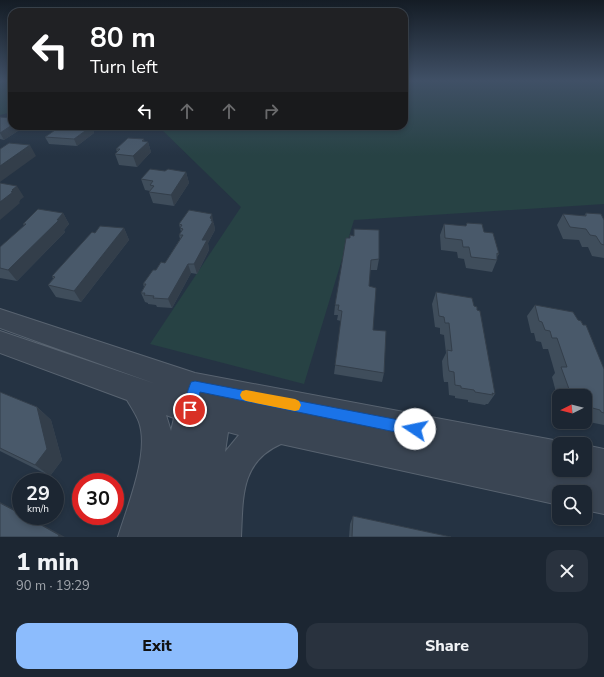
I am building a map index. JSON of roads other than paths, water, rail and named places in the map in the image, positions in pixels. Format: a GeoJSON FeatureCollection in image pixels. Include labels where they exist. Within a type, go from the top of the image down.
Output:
{"type":"FeatureCollection","features":[{"type":"Feature","properties":{"kind":"street"},"geometry":{"type":"LineString","coordinates":[[0,318],[280,429],[552,487]]}},
{"type":"Feature","properties":{"kind":"street"},"geometry":{"type":"LineString","coordinates":[[0,342],[137,392],[205,400],[552,456]]}},
{"type":"Feature","properties":{"kind":"street"},"geometry":{"type":"LineString","coordinates":[[136,537],[156,460],[156,430],[151,413],[137,392]]}},
{"type":"Feature","properties":{"kind":"street"},"geometry":{"type":"LineString","coordinates":[[164,537],[205,400]]}},
{"type":"Feature","properties":{"kind":"street"},"geometry":{"type":"LineString","coordinates":[[196,537],[205,400]]}},
{"type":"Feature","properties":{"kind":"street"},"geometry":{"type":"LineString","coordinates":[[223,537],[230,479],[239,457],[251,444],[280,429]]}},
{"type":"Feature","properties":{"kind":"street"},"geometry":{"type":"LineString","coordinates":[[592,462],[604,465]]}},
{"type":"Feature","properties":{"kind":"street"},"geometry":{"type":"LineString","coordinates":[[592,495],[604,497]]}}]}
